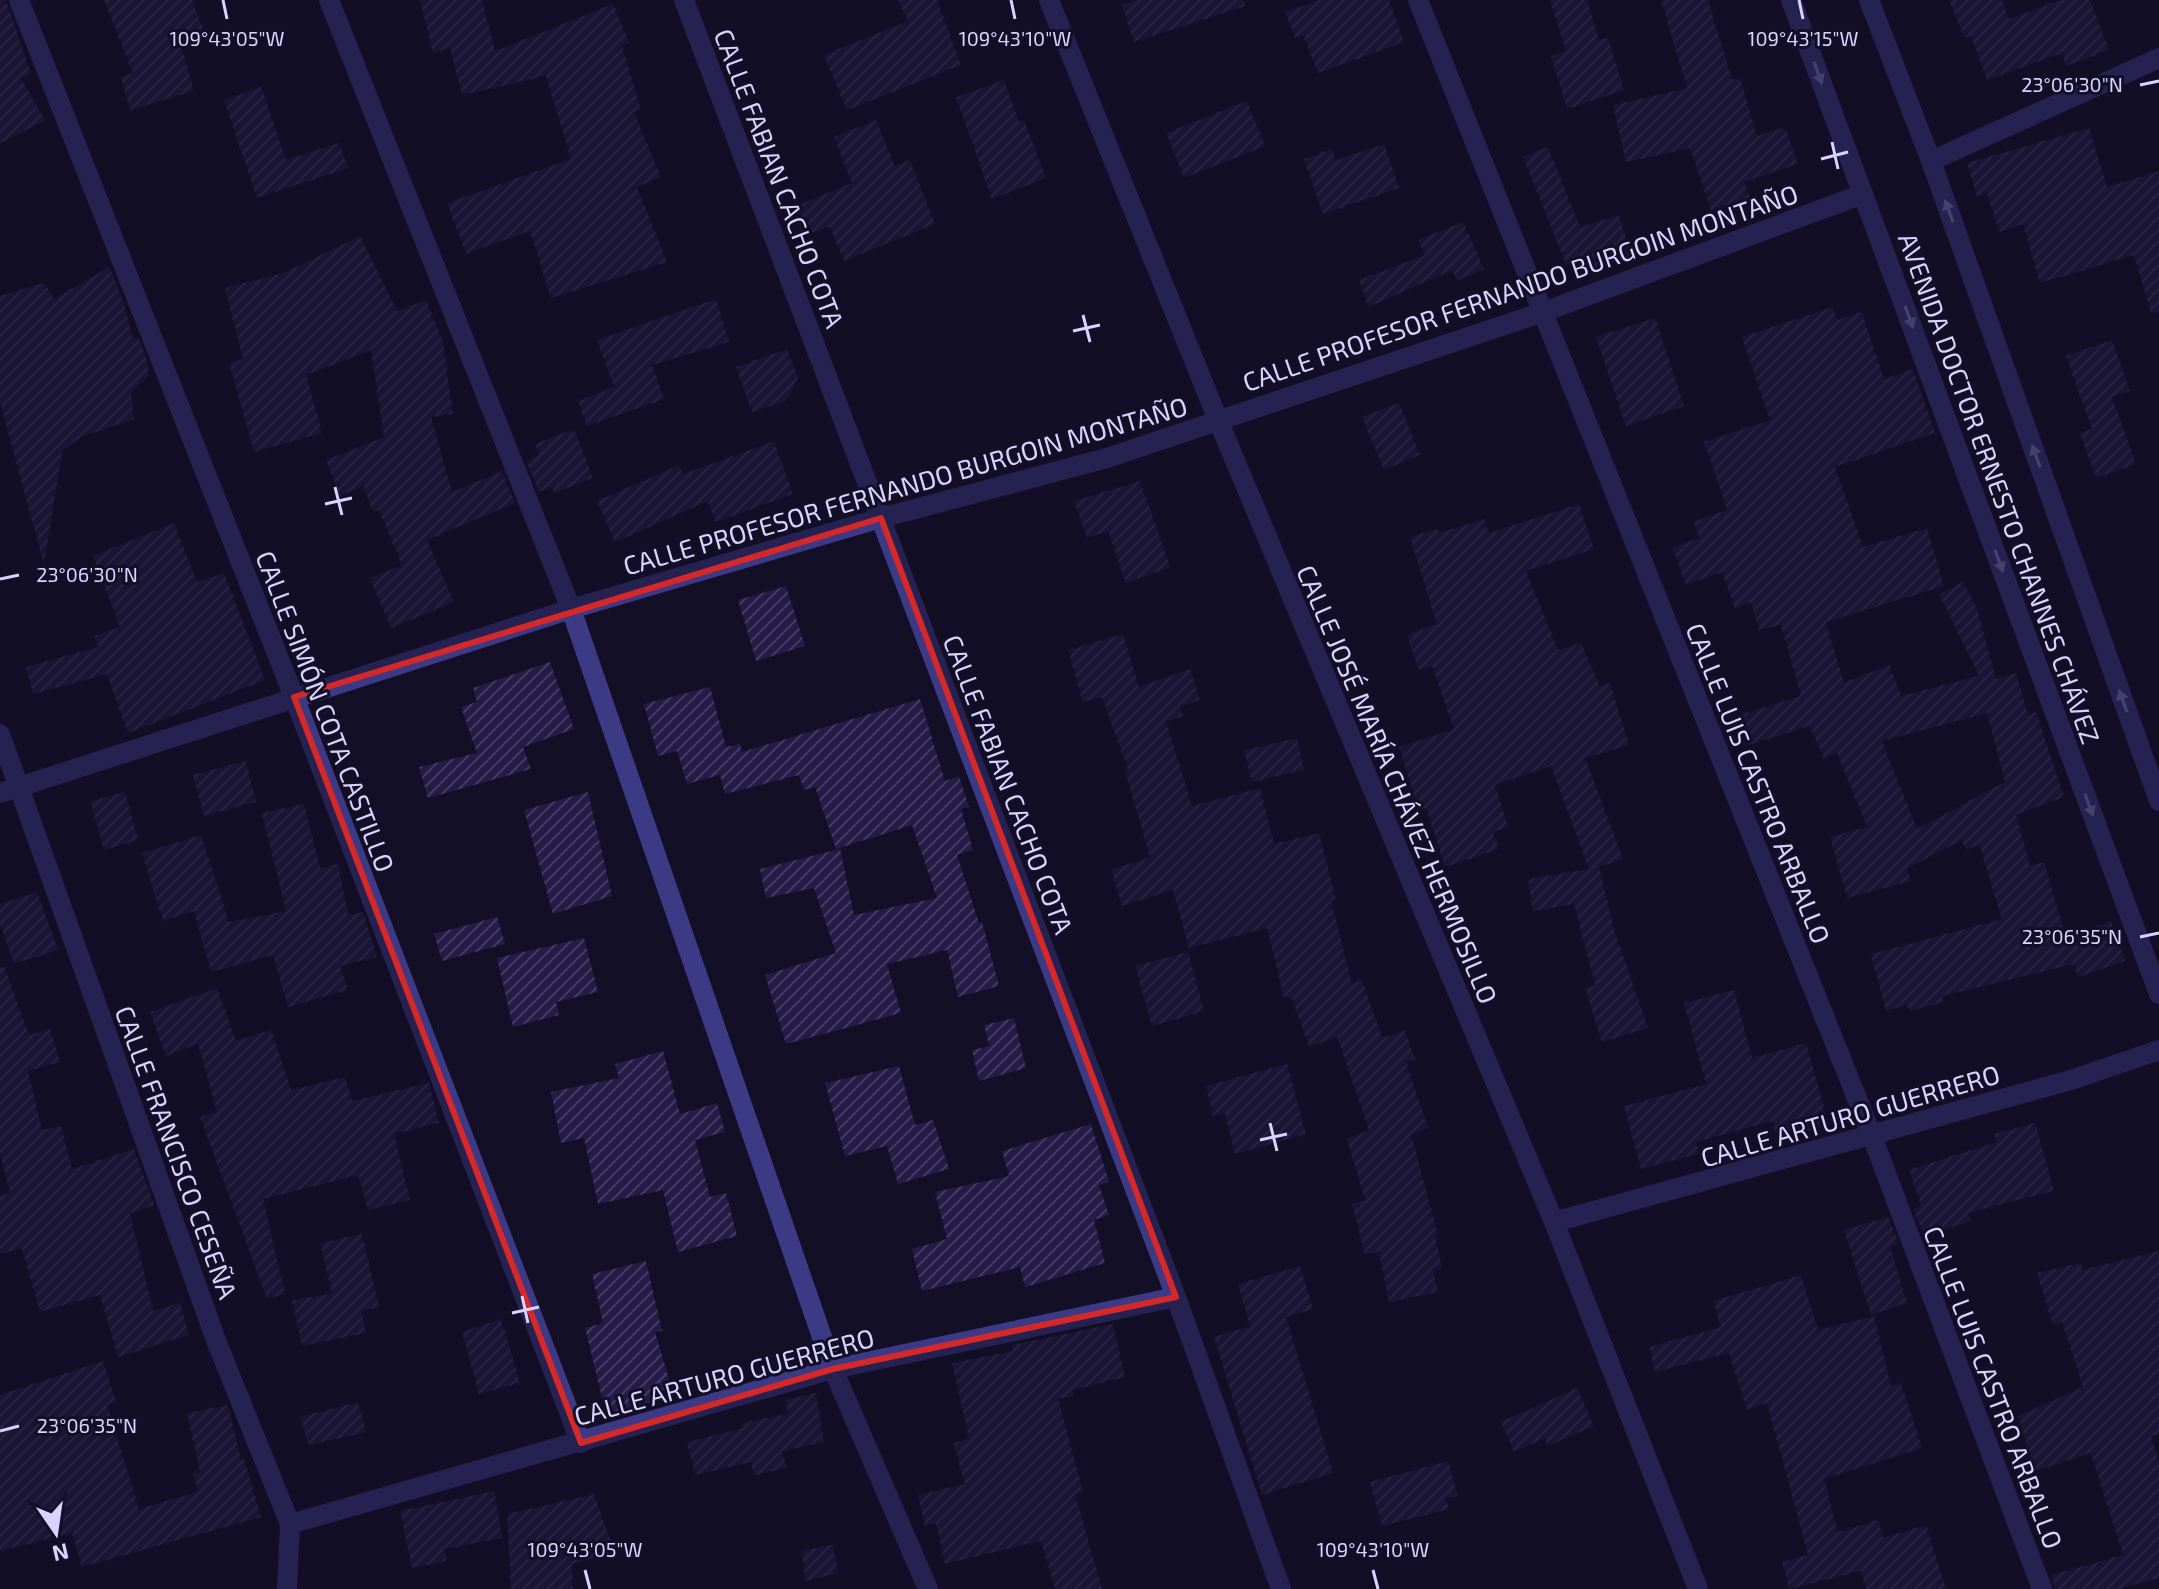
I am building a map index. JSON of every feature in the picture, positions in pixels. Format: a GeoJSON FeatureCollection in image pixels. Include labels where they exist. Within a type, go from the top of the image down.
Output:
{"type":"FeatureCollection","features":[{"type":"Feature","properties":{"kind":"street","name":"CALLE SIMÓN COTA CASTILLO"},"geometry":{"type":"LineString","coordinates":[[19,0],[294,697],[581,1443]]}},
{"type":"Feature","properties":{"kind":"street"},"geometry":{"type":"LineString","coordinates":[[329,0],[571,609],[833,1369],[928,1589]]}},
{"type":"Feature","properties":{"kind":"street","name":"CALLE FABIAN CACHO COTA"},"geometry":{"type":"LineString","coordinates":[[684,0],[1176,1297],[1281,1589]]}},
{"type":"Feature","properties":{"kind":"street","name":"CALLE JOSÉ MARÍA CHÁVEZ HERMOSILLO"},"geometry":{"type":"LineString","coordinates":[[1049,0],[1218,420],[1554,1222],[1698,1589]]}},
{"type":"Feature","properties":{"kind":"street","name":"CALLE LUIS CASTRO ARBALLO"},"geometry":{"type":"LineString","coordinates":[[1418,0],[1872,1136],[2042,1589]]}},
{"type":"Feature","properties":{"kind":"street","name":"AVENIDA DOCTOR ERNESTO CHANNES CHÁVEZ"},"geometry":{"type":"LineString","coordinates":[[1791,0],[2159,994]]}},
{"type":"Feature","properties":{"kind":"street","name":"AVENIDA DOCTOR ERNESTO CHANNES CHÁVEZ"},"geometry":{"type":"LineString","coordinates":[[1869,0],[1931,161],[2159,801]]}},
{"type":"Feature","properties":{"kind":"street"},"geometry":{"type":"LineString","coordinates":[[1931,161],[2159,58]]}},
{"type":"Feature","properties":{"kind":"street","name":"CALLE PROFESOR FERNANDO BURGOIN MONTAÑO"},"geometry":{"type":"LineString","coordinates":[[10,790],[571,609],[881,518],[1107,458],[1543,312],[1863,194]]}},
{"type":"Feature","properties":{"kind":"street","name":"CALLE FRANCISCO CESEÑA"},"geometry":{"type":"LineString","coordinates":[[0,734],[10,790],[217,1343],[290,1524],[287,1589]]}},
{"type":"Feature","properties":{"kind":"street","name":"CALLE ARTURO GUERRERO"},"geometry":{"type":"LineString","coordinates":[[1554,1222],[2071,1080],[2159,1050]]}},
{"type":"Feature","properties":{"kind":"street","name":"CALLE ARTURO GUERRERO"},"geometry":{"type":"LineString","coordinates":[[290,1524],[833,1369],[1176,1297]]}},
{"type":"Feature","properties":{"kind":"highlighted area"},"geometry":{"type":"Polygon","coordinates":[[[881,518],[1176,1297],[833,1369],[581,1443],[294,697],[881,518]]]}},
{"type":"Feature","properties":{"kind":"building"},"geometry":{"type":"Polygon","coordinates":[[[0,0],[6,0],[31,74],[21,78],[45,121],[0,143],[0,0]]]}},
{"type":"Feature","properties":{"kind":"building"},"geometry":{"type":"Polygon","coordinates":[[[104,0],[192,0],[207,38],[182,49],[194,91],[130,110],[121,77],[133,73],[104,0]]]}},
{"type":"Feature","properties":{"kind":"building"},"geometry":{"type":"Polygon","coordinates":[[[420,0],[482,0],[495,51],[613,4],[629,43],[622,46],[641,110],[634,112],[661,177],[637,187],[667,262],[551,298],[530,231],[466,254],[447,203],[571,159],[546,76],[462,95],[450,48],[433,53],[420,0]]]}},
{"type":"Feature","properties":{"kind":"building"},"geometry":{"type":"Polygon","coordinates":[[[898,0],[937,0],[961,65],[847,110],[824,55],[908,21],[898,0]]]}},
{"type":"Feature","properties":{"kind":"building"},"geometry":{"type":"Polygon","coordinates":[[[1138,0],[1244,0],[1245,6],[1134,42],[1122,5],[1138,0]]]}},
{"type":"Feature","properties":{"kind":"building"},"geometry":{"type":"Polygon","coordinates":[[[1320,0],[1389,0],[1404,42],[1318,73],[1303,35],[1295,38],[1285,12],[1320,0]]]}},
{"type":"Feature","properties":{"kind":"building"},"geometry":{"type":"Polygon","coordinates":[[[1550,0],[1587,0],[1599,40],[1608,38],[1624,90],[1567,109],[1551,56],[1566,51],[1550,0]]]}},
{"type":"Feature","properties":{"kind":"building"},"geometry":{"type":"Polygon","coordinates":[[[1661,0],[1708,0],[1732,80],[1740,78],[1757,136],[1785,127],[1798,164],[1744,182],[1750,198],[1711,210],[1690,148],[1626,162],[1613,105],[1687,88],[1661,0]]]}},
{"type":"Feature","properties":{"kind":"building"},"geometry":{"type":"Polygon","coordinates":[[[1949,0],[2002,0],[2009,19],[2061,0],[2090,0],[2109,50],[2066,66],[2062,53],[1987,80],[1971,36],[1964,38],[1949,0]]]}},
{"type":"Feature","properties":{"kind":"building"},"geometry":{"type":"Polygon","coordinates":[[[1004,80],[1019,122],[1024,120],[1046,178],[992,199],[956,97],[1004,80]]]}},
{"type":"Feature","properties":{"kind":"building"},"geometry":{"type":"Polygon","coordinates":[[[261,87],[286,160],[339,143],[348,168],[257,198],[224,100],[261,87]]]}},
{"type":"Feature","properties":{"kind":"building"},"geometry":{"type":"Polygon","coordinates":[[[1247,101],[1265,146],[1184,178],[1166,133],[1247,101]]]}},
{"type":"Feature","properties":{"kind":"building"},"geometry":{"type":"Polygon","coordinates":[[[876,120],[895,166],[910,160],[935,224],[844,261],[830,227],[801,236],[796,206],[852,183],[834,137],[876,120]]]}},
{"type":"Feature","properties":{"kind":"building"},"geometry":{"type":"Polygon","coordinates":[[[2089,128],[2107,187],[2159,171],[2159,312],[2151,313],[2134,255],[2040,283],[2023,224],[1999,232],[1987,193],[1977,196],[1967,163],[2089,128]]]}},
{"type":"Feature","properties":{"kind":"building"},"geometry":{"type":"Polygon","coordinates":[[[1384,144],[1399,188],[1323,214],[1304,159],[1332,149],[1336,160],[1384,144]]]}},
{"type":"Feature","properties":{"kind":"building"},"geometry":{"type":"Polygon","coordinates":[[[1548,147],[1580,227],[1619,215],[1632,257],[1575,274],[1572,262],[1566,264],[1523,157],[1548,147]]]}},
{"type":"Feature","properties":{"kind":"building"},"geometry":{"type":"Polygon","coordinates":[[[1463,222],[1484,269],[1457,281],[1452,270],[1369,307],[1359,280],[1425,255],[1418,240],[1463,222]]]}},
{"type":"Feature","properties":{"kind":"building"},"geometry":{"type":"Polygon","coordinates":[[[360,236],[397,311],[426,300],[443,342],[453,414],[431,417],[452,492],[502,471],[515,503],[427,540],[454,602],[391,628],[370,578],[402,565],[379,510],[373,512],[363,486],[340,496],[326,460],[384,437],[371,350],[306,375],[322,433],[254,452],[229,363],[243,359],[225,288],[284,273],[360,236]]]}},
{"type":"Feature","properties":{"kind":"building"},"geometry":{"type":"Polygon","coordinates":[[[109,267],[124,303],[132,337],[139,339],[147,360],[149,375],[131,392],[134,419],[81,437],[62,451],[44,565],[0,402],[0,296],[44,283],[54,299],[109,267]]]}},
{"type":"Feature","properties":{"kind":"building"},"geometry":{"type":"Polygon","coordinates":[[[716,299],[729,342],[652,365],[664,399],[587,426],[578,401],[614,387],[597,340],[716,299]]]}},
{"type":"Feature","properties":{"kind":"building"},"geometry":{"type":"Polygon","coordinates":[[[1833,307],[1837,320],[1862,312],[1884,379],[1913,369],[1935,433],[1835,467],[1863,547],[1927,528],[1944,586],[1826,622],[1844,683],[1889,665],[1901,696],[1979,676],[1939,594],[1963,582],[1977,609],[1996,679],[2016,673],[2028,715],[2036,712],[2064,797],[2016,815],[2030,866],[2044,862],[2066,938],[2111,921],[2125,961],[2078,977],[2074,964],[1942,996],[1944,1002],[1910,1011],[1907,1005],[1886,1011],[1871,954],[2002,919],[1979,844],[1967,850],[1961,840],[1907,869],[1911,881],[1847,898],[1830,837],[1867,827],[1837,753],[1824,759],[1810,726],[1748,745],[1739,715],[1801,696],[1781,625],[1759,630],[1751,602],[1735,608],[1722,572],[1686,585],[1672,548],[1699,538],[1693,522],[1727,510],[1704,442],[1770,420],[1742,337],[1833,307]],[[1987,713],[1882,741],[1917,829],[2005,782],[1987,713]]]}},
{"type":"Feature","properties":{"kind":"building"},"geometry":{"type":"Polygon","coordinates":[[[1655,318],[1684,406],[1626,426],[1596,337],[1655,318]]]}},
{"type":"Feature","properties":{"kind":"building"},"geometry":{"type":"Polygon","coordinates":[[[2112,340],[2130,391],[2112,397],[2136,464],[2096,478],[2080,433],[2092,429],[2066,356],[2112,340]]]}},
{"type":"Feature","properties":{"kind":"building"},"geometry":{"type":"Polygon","coordinates":[[[787,349],[798,378],[786,401],[752,412],[736,367],[787,349]]]}},
{"type":"Feature","properties":{"kind":"building"},"geometry":{"type":"Polygon","coordinates":[[[1399,403],[1420,455],[1384,470],[1362,417],[1399,403]]]}},
{"type":"Feature","properties":{"kind":"building"},"geometry":{"type":"Polygon","coordinates":[[[574,429],[593,478],[554,493],[552,487],[539,492],[526,461],[539,455],[535,444],[574,429]]]}},
{"type":"Feature","properties":{"kind":"building"},"geometry":{"type":"Polygon","coordinates":[[[774,441],[793,494],[716,522],[708,501],[615,542],[597,501],[679,465],[683,474],[774,441]]]}},
{"type":"Feature","properties":{"kind":"building"},"geometry":{"type":"Polygon","coordinates":[[[1140,481],[1170,567],[1126,583],[1108,531],[1087,538],[1074,501],[1140,481]]]}},
{"type":"Feature","properties":{"kind":"building"},"geometry":{"type":"Polygon","coordinates":[[[1579,504],[1594,549],[1526,571],[1558,650],[1581,643],[1600,686],[1610,683],[1629,745],[1585,758],[1623,859],[1599,867],[1614,929],[1648,1028],[1602,1042],[1585,988],[1595,985],[1574,904],[1533,911],[1528,879],[1589,869],[1551,766],[1495,785],[1508,827],[1493,832],[1499,849],[1445,867],[1426,808],[1419,810],[1399,747],[1454,729],[1432,666],[1419,670],[1407,635],[1437,624],[1410,537],[1437,529],[1439,533],[1484,519],[1489,533],[1579,504]]]}},
{"type":"Feature","properties":{"kind":"building"},"geometry":{"type":"Polygon","coordinates":[[[174,523],[197,582],[224,573],[265,680],[128,733],[107,674],[33,694],[26,667],[98,647],[94,636],[120,627],[93,556],[174,523]]]}},
{"type":"Feature","properties":{"kind":"building"},"geometry":{"type":"Polygon","coordinates":[[[786,586],[805,646],[756,661],[738,600],[786,586]]]}},
{"type":"Feature","properties":{"kind":"building"},"geometry":{"type":"Polygon","coordinates":[[[1123,634],[1139,687],[1190,669],[1200,700],[1180,707],[1183,716],[1166,722],[1192,806],[1260,788],[1274,844],[1319,833],[1336,900],[1331,901],[1352,984],[1362,980],[1382,1038],[1405,1030],[1415,1059],[1406,1062],[1428,1128],[1411,1134],[1438,1235],[1435,1236],[1442,1268],[1433,1270],[1438,1292],[1389,1302],[1379,1251],[1365,1255],[1352,1204],[1365,1200],[1347,1139],[1369,1130],[1337,1037],[1309,1047],[1291,996],[1284,998],[1267,928],[1189,948],[1173,890],[1122,906],[1111,870],[1150,857],[1125,771],[1128,770],[1102,697],[1083,702],[1068,650],[1123,634]]]}},
{"type":"Feature","properties":{"kind":"building"},"geometry":{"type":"Polygon","coordinates":[[[550,662],[574,729],[523,747],[531,769],[428,798],[419,767],[477,753],[461,707],[477,702],[473,688],[550,662]]]}},
{"type":"Feature","properties":{"kind":"building"},"geometry":{"type":"Polygon","coordinates":[[[710,687],[726,747],[740,744],[742,752],[920,699],[945,781],[959,776],[969,807],[961,809],[973,850],[957,855],[979,923],[982,922],[999,986],[958,997],[947,950],[887,964],[901,1013],[786,1044],[765,975],[836,953],[814,888],[766,898],[760,869],[840,849],[854,915],[937,898],[912,825],[836,849],[815,787],[804,790],[799,775],[725,794],[720,775],[687,784],[677,751],[658,756],[644,704],[710,687]]]}},
{"type":"Feature","properties":{"kind":"building"},"geometry":{"type":"Polygon","coordinates":[[[1297,738],[1304,770],[1252,782],[1244,750],[1297,738]]]}},
{"type":"Feature","properties":{"kind":"building"},"geometry":{"type":"Polygon","coordinates":[[[246,761],[256,802],[204,816],[193,775],[246,761]]]}},
{"type":"Feature","properties":{"kind":"building"},"geometry":{"type":"Polygon","coordinates":[[[125,792],[138,840],[104,850],[90,801],[125,792]]]}},
{"type":"Feature","properties":{"kind":"building"},"geometry":{"type":"Polygon","coordinates":[[[588,792],[612,896],[553,914],[524,810],[588,792]]]}},
{"type":"Feature","properties":{"kind":"building"},"geometry":{"type":"Polygon","coordinates":[[[304,804],[320,868],[338,864],[348,915],[363,912],[377,957],[340,966],[348,990],[288,1007],[273,955],[211,972],[194,911],[163,921],[142,853],[201,835],[229,922],[286,911],[262,813],[304,804]]]}},
{"type":"Feature","properties":{"kind":"building"},"geometry":{"type":"Polygon","coordinates":[[[37,892],[58,950],[14,964],[0,924],[0,904],[37,892]]]}},
{"type":"Feature","properties":{"kind":"building"},"geometry":{"type":"Polygon","coordinates":[[[497,917],[505,944],[442,961],[434,934],[497,917]]]}},
{"type":"Feature","properties":{"kind":"building"},"geometry":{"type":"Polygon","coordinates":[[[584,938],[598,992],[556,1002],[559,1015],[513,1027],[497,958],[584,938]]]}},
{"type":"Feature","properties":{"kind":"building"},"geometry":{"type":"Polygon","coordinates":[[[1188,952],[1204,1011],[1152,1026],[1135,966],[1188,952]]]}},
{"type":"Feature","properties":{"kind":"building"},"geometry":{"type":"Polygon","coordinates":[[[4,966],[29,1035],[50,1029],[60,1062],[28,1071],[42,1130],[61,1126],[72,1169],[134,1149],[154,1205],[130,1213],[153,1311],[180,1303],[189,1335],[118,1357],[100,1295],[40,1312],[22,1248],[0,1254],[0,1196],[10,1193],[0,1153],[0,967],[4,966]]]}},
{"type":"Feature","properties":{"kind":"building"},"geometry":{"type":"Polygon","coordinates":[[[217,988],[236,1041],[271,1030],[291,1090],[345,1077],[352,1101],[429,1083],[439,1123],[394,1134],[410,1200],[368,1210],[358,1175],[263,1199],[285,1294],[267,1299],[200,1117],[217,1112],[198,1044],[166,1056],[150,1012],[217,988]]]}},
{"type":"Feature","properties":{"kind":"building"},"geometry":{"type":"Polygon","coordinates":[[[1734,990],[1752,1058],[1806,1043],[1829,1125],[1778,1139],[1772,1121],[1696,1142],[1699,1154],[1641,1169],[1624,1106],[1706,1084],[1684,1003],[1734,990]]]}},
{"type":"Feature","properties":{"kind":"building"},"geometry":{"type":"Polygon","coordinates":[[[1014,1018],[1026,1068],[979,1081],[972,1050],[989,1046],[984,1025],[1014,1018]]]}},
{"type":"Feature","properties":{"kind":"building"},"geometry":{"type":"Polygon","coordinates":[[[663,1051],[680,1114],[717,1103],[725,1132],[695,1140],[710,1197],[726,1193],[737,1236],[678,1252],[663,1190],[598,1204],[584,1138],[561,1143],[551,1092],[619,1078],[615,1064],[663,1051]]]}},
{"type":"Feature","properties":{"kind":"building"},"geometry":{"type":"Polygon","coordinates":[[[1287,1064],[1306,1134],[1235,1154],[1225,1113],[1213,1116],[1206,1086],[1287,1064]]]}},
{"type":"Feature","properties":{"kind":"building"},"geometry":{"type":"Polygon","coordinates":[[[899,1066],[915,1125],[933,1120],[949,1169],[898,1184],[887,1146],[845,1156],[825,1083],[899,1066]]]}},
{"type":"Feature","properties":{"kind":"building"},"geometry":{"type":"Polygon","coordinates":[[[2035,1123],[2054,1191],[1968,1213],[1971,1221],[1924,1236],[1913,1209],[1921,1206],[1909,1170],[1996,1142],[1994,1134],[2035,1123]]]}},
{"type":"Feature","properties":{"kind":"building"},"geometry":{"type":"Polygon","coordinates":[[[1091,1124],[1109,1182],[1099,1185],[1109,1215],[1094,1220],[1105,1263],[1025,1287],[1020,1267],[922,1291],[912,1249],[947,1239],[935,1192],[1009,1176],[1002,1151],[1091,1124]]]}},
{"type":"Feature","properties":{"kind":"building"},"geometry":{"type":"Polygon","coordinates":[[[1888,1217],[1899,1244],[1890,1247],[1907,1303],[1871,1315],[1844,1230],[1888,1217]]]}},
{"type":"Feature","properties":{"kind":"building"},"geometry":{"type":"Polygon","coordinates":[[[362,1234],[379,1307],[361,1311],[366,1333],[302,1346],[292,1301],[332,1293],[320,1243],[362,1234]]]}},
{"type":"Feature","properties":{"kind":"building"},"geometry":{"type":"Polygon","coordinates":[[[2159,1251],[2159,1434],[2151,1436],[2159,1463],[2159,1578],[2119,1589],[2055,1589],[2051,1575],[2123,1555],[2091,1453],[2035,1471],[2018,1416],[2083,1387],[2062,1322],[2053,1325],[2037,1273],[2081,1263],[2082,1270],[2159,1251]]]}},
{"type":"Feature","properties":{"kind":"building"},"geometry":{"type":"Polygon","coordinates":[[[646,1261],[662,1331],[655,1332],[674,1396],[606,1414],[585,1328],[603,1323],[592,1274],[646,1261]]]}},
{"type":"Feature","properties":{"kind":"building"},"geometry":{"type":"Polygon","coordinates":[[[1300,1266],[1313,1309],[1286,1317],[1333,1473],[1262,1495],[1214,1337],[1250,1326],[1238,1284],[1300,1266]]]}},
{"type":"Feature","properties":{"kind":"building"},"geometry":{"type":"Polygon","coordinates":[[[1801,1275],[1818,1330],[1874,1316],[1891,1386],[1901,1383],[1922,1448],[1824,1479],[1838,1532],[1878,1520],[1883,1538],[1926,1525],[1946,1589],[1866,1589],[1861,1571],[1789,1589],[1782,1562],[1808,1555],[1767,1403],[1747,1410],[1729,1353],[1655,1372],[1649,1347],[1721,1327],[1713,1301],[1801,1275]]]}},
{"type":"Feature","properties":{"kind":"building"},"geometry":{"type":"Polygon","coordinates":[[[501,1319],[520,1383],[479,1394],[462,1332],[501,1319]]]}},
{"type":"Feature","properties":{"kind":"building"},"geometry":{"type":"Polygon","coordinates":[[[1113,1324],[1125,1377],[1073,1390],[1074,1396],[1058,1399],[1083,1492],[1075,1494],[1102,1589],[1055,1589],[1041,1541],[945,1564],[936,1523],[925,1526],[918,1495],[965,1484],[953,1443],[969,1439],[952,1363],[1013,1351],[1012,1345],[1113,1324]]]}},
{"type":"Feature","properties":{"kind":"building"},"geometry":{"type":"Polygon","coordinates":[[[103,1361],[116,1402],[107,1405],[139,1509],[198,1492],[193,1474],[200,1472],[187,1413],[228,1405],[241,1460],[244,1459],[261,1517],[82,1567],[72,1533],[0,1551],[0,1395],[103,1361]]]}},
{"type":"Feature","properties":{"kind":"building"},"geometry":{"type":"Polygon","coordinates":[[[1577,1388],[1594,1426],[1548,1446],[1545,1438],[1514,1452],[1501,1422],[1577,1388]]]}},
{"type":"Feature","properties":{"kind":"building"},"geometry":{"type":"Polygon","coordinates":[[[816,1393],[824,1442],[782,1451],[787,1468],[754,1475],[751,1462],[695,1475],[687,1442],[743,1428],[742,1423],[788,1414],[785,1400],[816,1393]]]}},
{"type":"Feature","properties":{"kind":"building"},"geometry":{"type":"Polygon","coordinates":[[[358,1402],[366,1432],[309,1445],[300,1417],[358,1402]]]}},
{"type":"Feature","properties":{"kind":"building"},"geometry":{"type":"Polygon","coordinates":[[[1448,1461],[1458,1496],[1446,1499],[1449,1509],[1382,1526],[1370,1482],[1448,1461]]]}},
{"type":"Feature","properties":{"kind":"building"},"geometry":{"type":"Polygon","coordinates":[[[494,1491],[502,1538],[444,1549],[447,1561],[412,1568],[400,1511],[494,1491]]]}},
{"type":"Feature","properties":{"kind":"building"},"geometry":{"type":"Polygon","coordinates":[[[594,1494],[615,1553],[572,1564],[573,1589],[511,1589],[507,1514],[594,1494]]]}},
{"type":"Feature","properties":{"kind":"building"},"geometry":{"type":"Polygon","coordinates":[[[833,1545],[838,1573],[806,1581],[801,1551],[833,1545]]]}}]}
